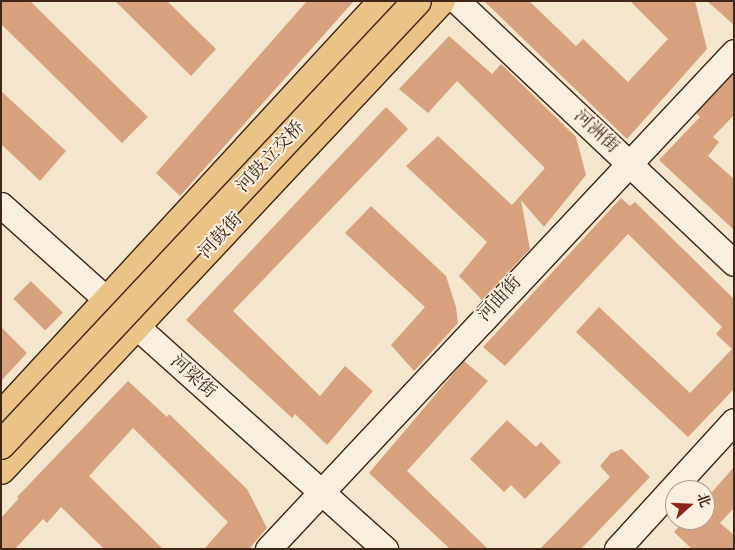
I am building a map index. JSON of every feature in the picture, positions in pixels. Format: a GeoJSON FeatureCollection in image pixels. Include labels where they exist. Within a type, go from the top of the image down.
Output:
{"type":"FeatureCollection","features":[{"type":"Feature","properties":{"kind":"highway"},"geometry":{"type":"LineString","coordinates":[[1,416],[383,1]]}},
{"type":"Feature","properties":{"kind":"highway","name":"河鼓立交桥"},"geometry":{"type":"LineString","coordinates":[[1,445],[417,1]]}},
{"type":"Feature","properties":{"kind":"highway","name":"河鼓街"},"geometry":{"type":"LineString","coordinates":[[1,470],[441,1]]}},
{"type":"Feature","properties":{"kind":"street","name":"河洲街"},"geometry":{"type":"LineString","coordinates":[[457,1],[734,263]]}},
{"type":"Feature","properties":{"kind":"street","name":"河曲街"},"geometry":{"type":"LineString","coordinates":[[268,549],[628,162],[734,52]]}},
{"type":"Feature","properties":{"kind":"street","name":"河梁街"},"geometry":{"type":"LineString","coordinates":[[1,205],[107,302],[321,490],[385,549]]}},
{"type":"Feature","properties":{"kind":"street"},"geometry":{"type":"LineString","coordinates":[[617,549],[734,421]]}},
{"type":"Feature","properties":{"kind":"building"},"geometry":{"type":"Polygon","coordinates":[[[1,1],[30,1],[148,117],[122,143],[1,24],[1,1]]]}},
{"type":"Feature","properties":{"kind":"building"},"geometry":{"type":"Polygon","coordinates":[[[115,1],[167,1],[216,49],[191,76],[115,1]]]}},
{"type":"Feature","properties":{"kind":"building"},"geometry":{"type":"Polygon","coordinates":[[[307,1],[354,1],[180,196],[156,173],[307,1]]]}},
{"type":"Feature","properties":{"kind":"building"},"geometry":{"type":"Polygon","coordinates":[[[484,1],[529,1],[576,46],[583,39],[628,82],[668,39],[630,1],[695,1],[707,49],[627,139],[484,1]]]}},
{"type":"Feature","properties":{"kind":"building"},"geometry":{"type":"Polygon","coordinates":[[[707,1],[734,1],[734,25],[707,1]]]}},
{"type":"Feature","properties":{"kind":"building"},"geometry":{"type":"Polygon","coordinates":[[[449,36],[492,74],[501,64],[576,137],[586,175],[544,227],[521,200],[530,249],[482,300],[459,276],[487,242],[406,166],[438,136],[512,205],[545,168],[457,81],[428,113],[399,89],[449,36]]]}},
{"type":"Feature","properties":{"kind":"building"},"geometry":{"type":"Polygon","coordinates":[[[734,73],[734,115],[713,137],[719,142],[708,156],[734,179],[734,230],[659,160],[700,117],[696,113],[734,73]]]}},
{"type":"Feature","properties":{"kind":"building"},"geometry":{"type":"Polygon","coordinates":[[[1,91],[66,151],[40,181],[1,144],[1,91]]]}},
{"type":"Feature","properties":{"kind":"building"},"geometry":{"type":"Polygon","coordinates":[[[386,107],[408,129],[233,311],[320,396],[345,366],[373,391],[327,445],[295,414],[292,418],[186,320],[386,107]]]}},
{"type":"Feature","properties":{"kind":"building"},"geometry":{"type":"Polygon","coordinates":[[[621,198],[630,206],[635,202],[734,299],[734,389],[688,437],[576,332],[599,307],[690,393],[732,349],[716,334],[722,327],[628,234],[505,366],[483,347],[621,198]]]}},
{"type":"Feature","properties":{"kind":"building"},"geometry":{"type":"Polygon","coordinates":[[[371,206],[446,276],[456,307],[458,323],[414,371],[391,345],[425,307],[345,233],[371,206]]]}},
{"type":"Feature","properties":{"kind":"building"},"geometry":{"type":"Polygon","coordinates":[[[31,281],[63,313],[45,330],[13,299],[31,281]]]}},
{"type":"Feature","properties":{"kind":"building"},"geometry":{"type":"Polygon","coordinates":[[[1,327],[27,353],[1,381],[1,327]]]}},
{"type":"Feature","properties":{"kind":"building"},"geometry":{"type":"Polygon","coordinates":[[[464,361],[488,381],[407,471],[488,549],[450,549],[369,473],[464,361]]]}},
{"type":"Feature","properties":{"kind":"building"},"geometry":{"type":"Polygon","coordinates":[[[128,381],[167,417],[169,414],[247,489],[267,528],[249,549],[204,549],[228,522],[133,428],[89,476],[163,549],[104,549],[61,507],[47,523],[43,519],[15,549],[1,549],[1,518],[19,498],[17,497],[128,381]]]}},
{"type":"Feature","properties":{"kind":"building"},"geometry":{"type":"Polygon","coordinates":[[[507,420],[536,447],[541,442],[561,462],[525,499],[511,485],[504,492],[470,459],[507,420]]]}},
{"type":"Feature","properties":{"kind":"building"},"geometry":{"type":"Polygon","coordinates":[[[622,449],[650,477],[581,549],[540,549],[610,477],[600,466],[611,453],[622,449]]]}},
{"type":"Feature","properties":{"kind":"building"},"geometry":{"type":"Polygon","coordinates":[[[734,467],[734,508],[720,523],[734,535],[734,549],[692,549],[674,532],[676,530],[715,530],[715,489],[734,467]]]}}]}
